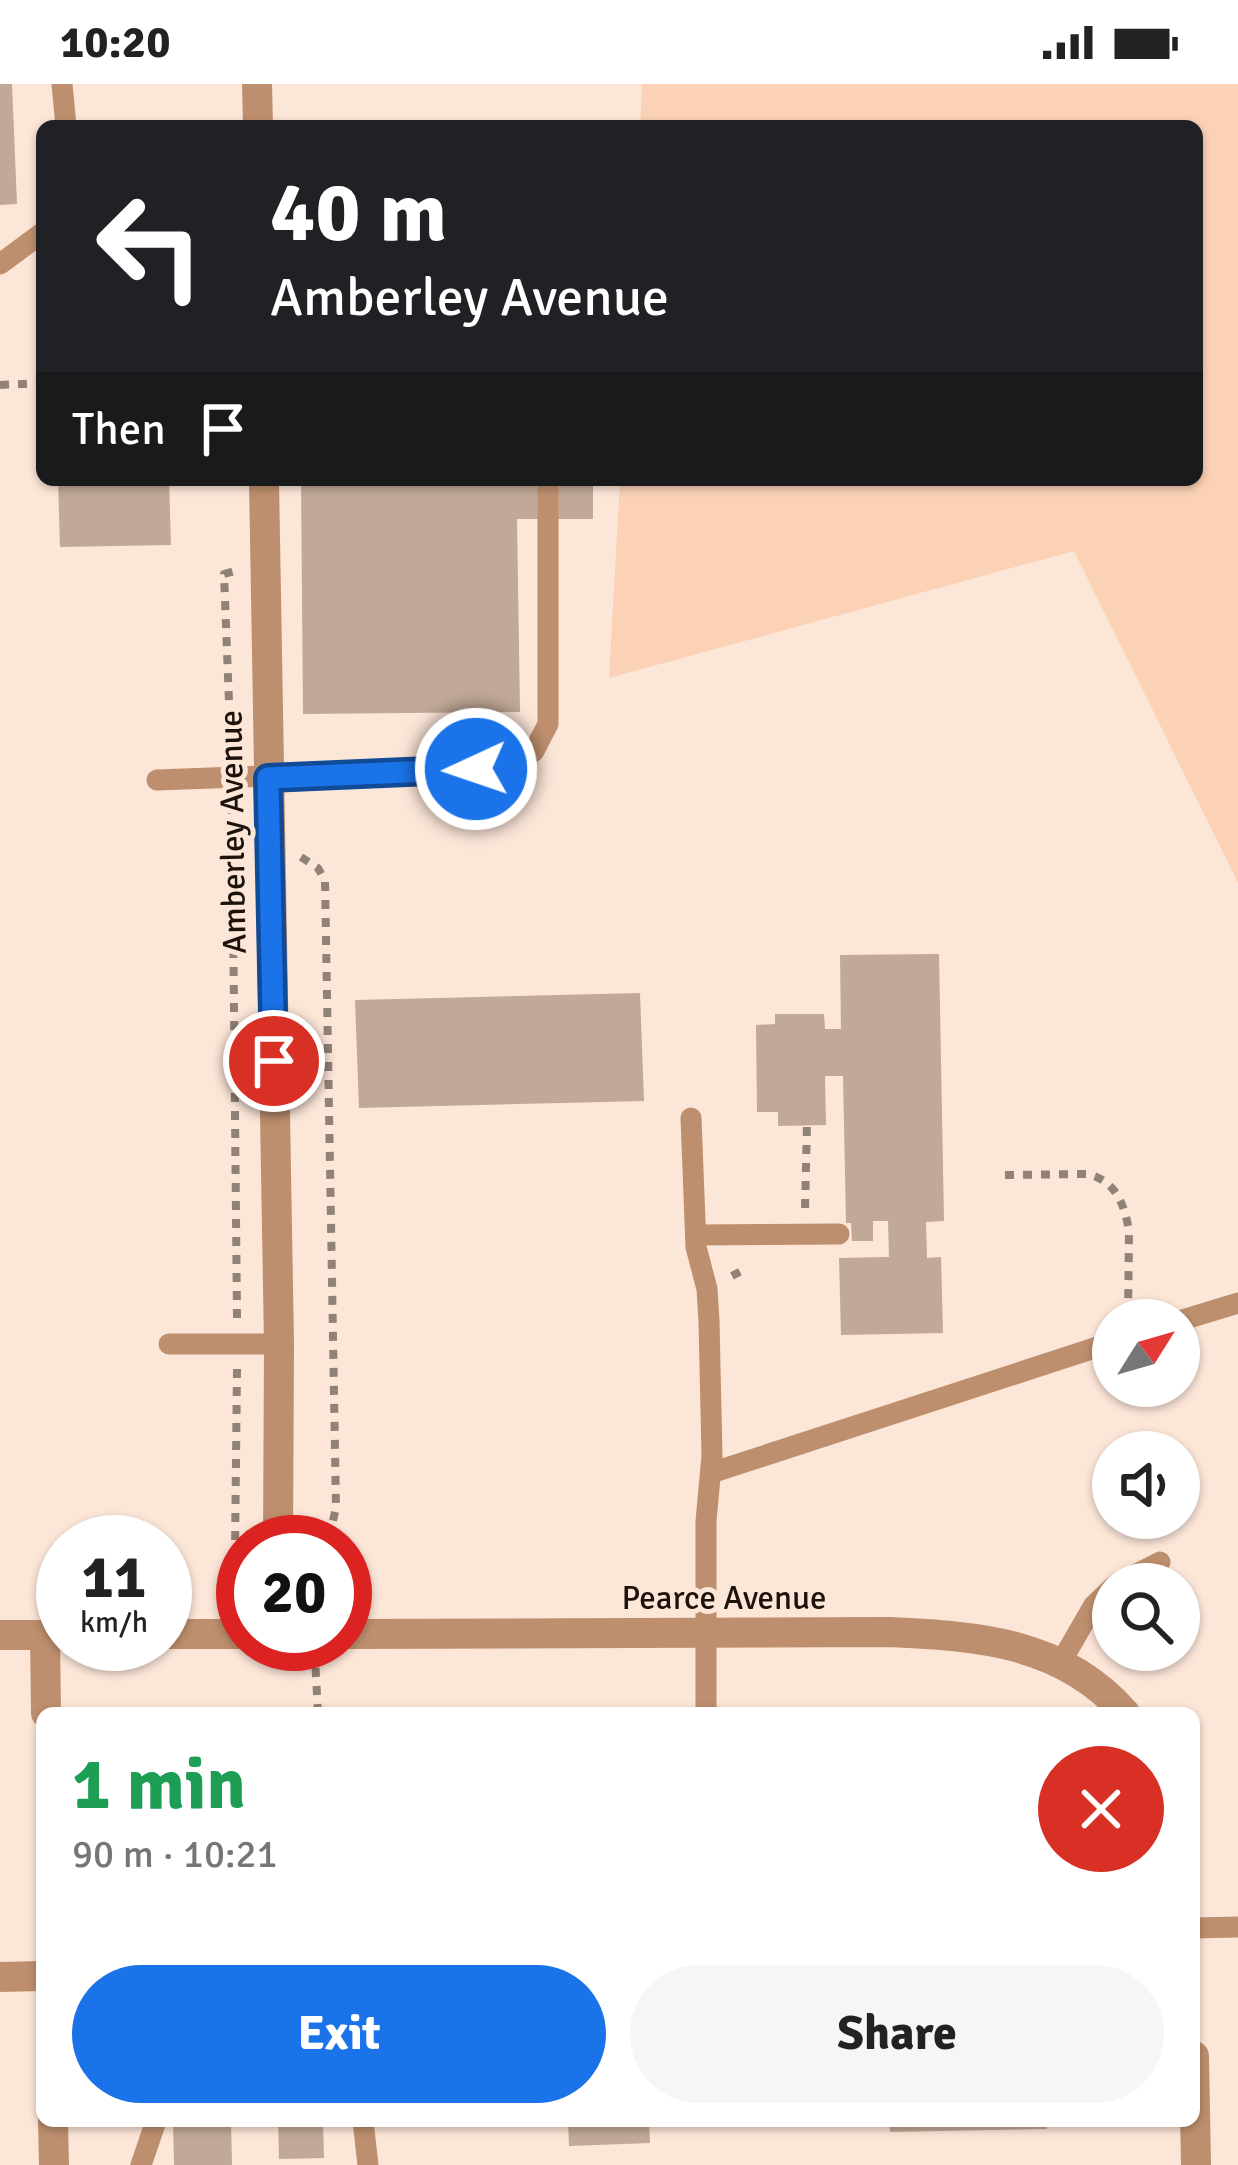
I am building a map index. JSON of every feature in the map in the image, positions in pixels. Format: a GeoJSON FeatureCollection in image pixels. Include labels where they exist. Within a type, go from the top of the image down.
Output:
{"type":"FeatureCollection","features":[{"type":"Feature","properties":{"kind":"street"},"geometry":{"type":"LineString","coordinates":[[256,84],[258,120]]}},
{"type":"Feature","properties":{"kind":"street","name":"Amberley Avenue"},"geometry":{"type":"LineString","coordinates":[[264,486],[278,1515]]}},
{"type":"Feature","properties":{"kind":"street","name":"Pearce Avenue"},"geometry":{"type":"LineString","coordinates":[[372,1634],[938,1635],[1018,1648],[1060,1662],[1094,1683],[1119,1707]]}},
{"type":"Feature","properties":{"kind":"street"},"geometry":{"type":"LineString","coordinates":[[0,1635],[36,1635]]}},
{"type":"Feature","properties":{"kind":"street"},"geometry":{"type":"LineString","coordinates":[[47,1707],[50,1671]]}},
{"type":"Feature","properties":{"kind":"street"},"geometry":{"type":"LineString","coordinates":[[0,1977],[36,1976]]}},
{"type":"Feature","properties":{"kind":"street"},"geometry":{"type":"LineString","coordinates":[[53,2127],[54,2165]]}},
{"type":"Feature","properties":{"kind":"street"},"geometry":{"type":"LineString","coordinates":[[1192,2127],[1196,2165]]}},
{"type":"Feature","properties":{"kind":"lane"},"geometry":{"type":"LineString","coordinates":[[62,84],[65,120]]}},
{"type":"Feature","properties":{"kind":"lane"},"geometry":{"type":"LineString","coordinates":[[0,263],[36,237]]}},
{"type":"Feature","properties":{"kind":"lane"},"geometry":{"type":"LineString","coordinates":[[157,780],[512,767],[535,751],[548,724],[548,486]]}},
{"type":"Feature","properties":{"kind":"lane"},"geometry":{"type":"LineString","coordinates":[[692,1118],[696,1235],[709,1321],[706,1707]]}},
{"type":"Feature","properties":{"kind":"lane"},"geometry":{"type":"LineString","coordinates":[[696,1235],[839,1234]]}},
{"type":"Feature","properties":{"kind":"lane"},"geometry":{"type":"LineString","coordinates":[[1200,1315],[1238,1303]]}},
{"type":"Feature","properties":{"kind":"lane"},"geometry":{"type":"LineString","coordinates":[[169,1344],[279,1344]]}},
{"type":"Feature","properties":{"kind":"lane"},"geometry":{"type":"LineString","coordinates":[[711,1473],[1092,1349]]}},
{"type":"Feature","properties":{"kind":"lane"},"geometry":{"type":"LineString","coordinates":[[1060,1662],[1092,1608]]}},
{"type":"Feature","properties":{"kind":"lane"},"geometry":{"type":"LineString","coordinates":[[1200,1928],[1238,1927]]}},
{"type":"Feature","properties":{"kind":"lane"},"geometry":{"type":"LineString","coordinates":[[141,2165],[154,2127]]}},
{"type":"Feature","properties":{"kind":"lane"},"geometry":{"type":"LineString","coordinates":[[364,2127],[368,2165]]}},
{"type":"Feature","properties":{"kind":"path"},"geometry":{"type":"LineString","coordinates":[[0,385],[36,383]]}},
{"type":"Feature","properties":{"kind":"path"},"geometry":{"type":"LineString","coordinates":[[235,1515],[232,777],[224,574],[245,567]]}},
{"type":"Feature","properties":{"kind":"path"},"geometry":{"type":"LineString","coordinates":[[291,856],[312,862],[325,881],[334,1515]]}},
{"type":"Feature","properties":{"kind":"path"},"geometry":{"type":"LineString","coordinates":[[804,1234],[807,1125]]}},
{"type":"Feature","properties":{"kind":"path"},"geometry":{"type":"LineString","coordinates":[[1005,1174],[1096,1175],[1112,1186],[1129,1232],[1128,1299]]}},
{"type":"Feature","properties":{"kind":"shaded area"},"geometry":{"type":"Polygon","coordinates":[[[642,84],[1238,84],[1238,883],[1074,551],[609,678],[620,486],[1203,486],[1203,120],[640,120],[642,84]]]}},
{"type":"Feature","properties":{"kind":"building"},"geometry":{"type":"Polygon","coordinates":[[[0,84],[12,84],[17,204],[0,205],[0,84]]]}},
{"type":"Feature","properties":{"kind":"building"},"geometry":{"type":"Polygon","coordinates":[[[58,486],[169,486],[171,545],[60,547],[58,486]]]}},
{"type":"Feature","properties":{"kind":"building"},"geometry":{"type":"Polygon","coordinates":[[[301,486],[593,486],[593,519],[517,519],[520,712],[303,714],[301,486]]]}},
{"type":"Feature","properties":{"kind":"building"},"geometry":{"type":"Polygon","coordinates":[[[939,954],[944,1221],[926,1222],[927,1258],[941,1257],[943,1333],[841,1335],[839,1258],[889,1257],[888,1221],[873,1221],[873,1241],[852,1241],[851,1223],[846,1223],[843,1076],[825,1076],[826,1125],[778,1126],[778,1112],[757,1112],[756,1025],[775,1024],[775,1014],[824,1014],[825,1029],[841,1029],[840,955],[939,954]]]}},
{"type":"Feature","properties":{"kind":"building"},"geometry":{"type":"Polygon","coordinates":[[[640,993],[644,1101],[359,1108],[355,1000],[640,993]]]}},
{"type":"Feature","properties":{"kind":"building"},"geometry":{"type":"Polygon","coordinates":[[[173,2127],[231,2127],[232,2165],[174,2165],[173,2127]]]}},
{"type":"Feature","properties":{"kind":"building"},"geometry":{"type":"Polygon","coordinates":[[[278,2127],[323,2127],[324,2158],[279,2159],[278,2127]]]}},
{"type":"Feature","properties":{"kind":"building"},"geometry":{"type":"Polygon","coordinates":[[[568,2127],[649,2127],[650,2143],[569,2146],[568,2127]]]}},
{"type":"Feature","properties":{"kind":"building"},"geometry":{"type":"Polygon","coordinates":[[[890,2127],[1047,2127],[1047,2129],[890,2132],[890,2127]]]}},
{"type":"Feature","properties":{"kind":"route"},"geometry":{"type":"LineString","coordinates":[[274,1061],[268,778],[476,769]]}}]}
